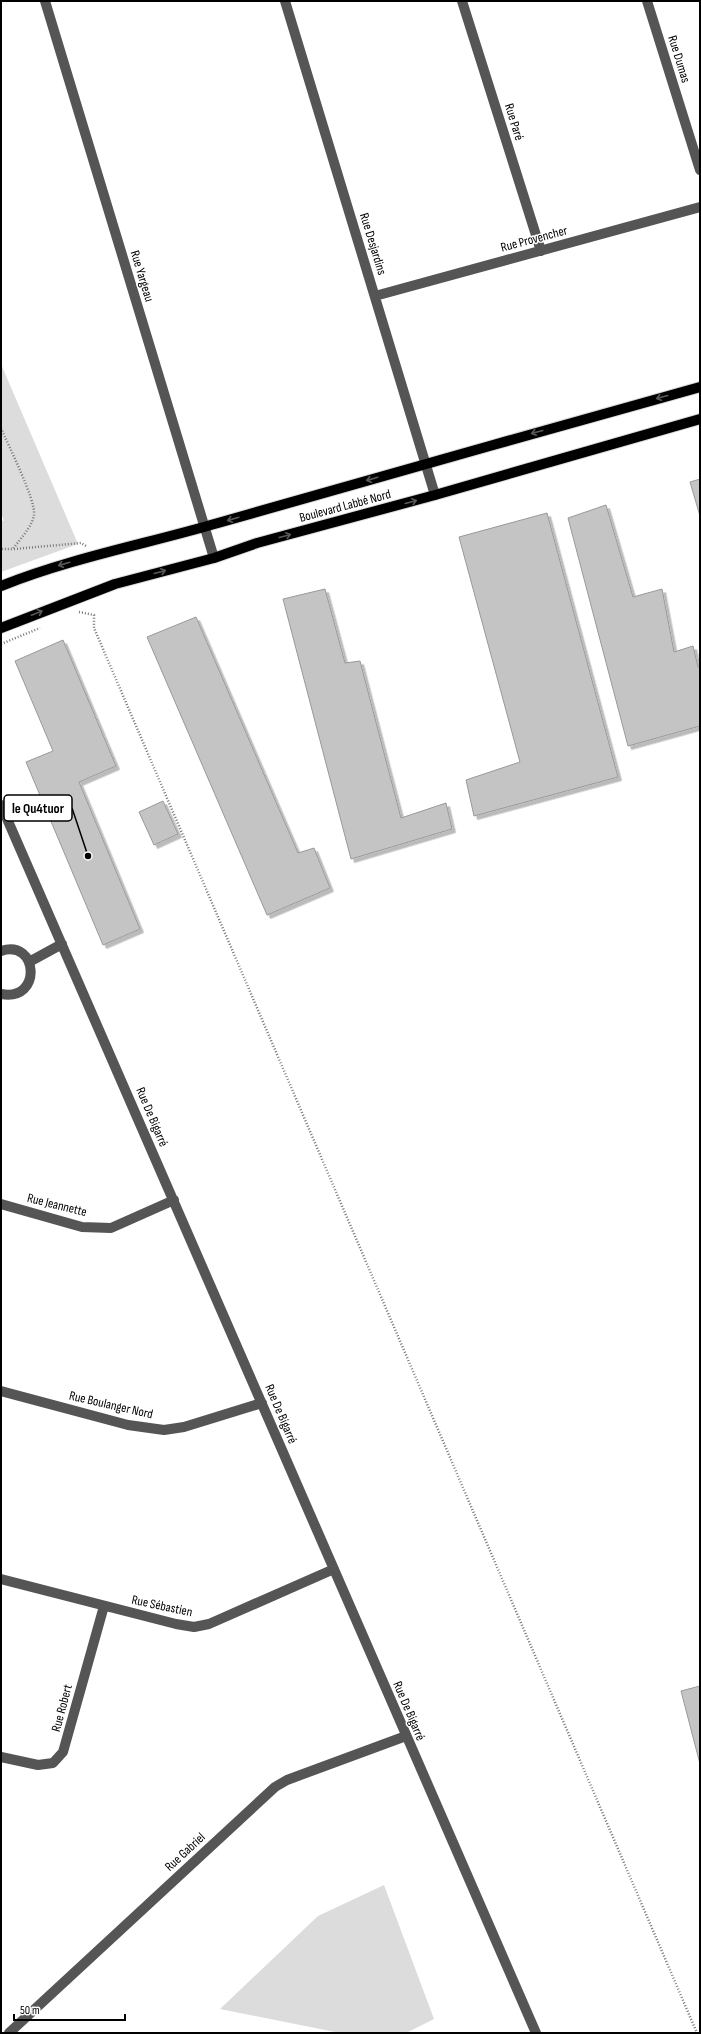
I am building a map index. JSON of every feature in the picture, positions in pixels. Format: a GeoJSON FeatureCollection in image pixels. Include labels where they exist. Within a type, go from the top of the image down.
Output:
{"type":"FeatureCollection","features":[{"type":"Feature","properties":{"kind":"main road","name":"Boulevard Labbé Nord"},"geometry":{"type":"LineString","coordinates":[[1,586],[33,573],[204,527],[425,463],[700,387]]}},
{"type":"Feature","properties":{"kind":"main road","name":"Boulevard Labbé Nord"},"geometry":{"type":"LineString","coordinates":[[1,628],[115,584],[214,558],[257,543],[435,496],[700,419]]}},
{"type":"Feature","properties":{"kind":"street","name":"Rue Yargeau"},"geometry":{"type":"LineString","coordinates":[[45,1],[214,558]]}},
{"type":"Feature","properties":{"kind":"street","name":"Rue Desjardins"},"geometry":{"type":"LineString","coordinates":[[285,1],[435,496]]}},
{"type":"Feature","properties":{"kind":"street","name":"Rue Paré"},"geometry":{"type":"LineString","coordinates":[[462,1],[541,251]]}},
{"type":"Feature","properties":{"kind":"street","name":"Rue Dumas"},"geometry":{"type":"LineString","coordinates":[[647,1],[700,170]]}},
{"type":"Feature","properties":{"kind":"street","name":"Rue Provencher"},"geometry":{"type":"LineString","coordinates":[[375,296],[700,207]]}},
{"type":"Feature","properties":{"kind":"street","name":"Rue De Bigarré"},"geometry":{"type":"LineString","coordinates":[[1,805],[536,2033]]}},
{"type":"Feature","properties":{"kind":"street"},"geometry":{"type":"LineString","coordinates":[[29,962],[62,944]]}},
{"type":"Feature","properties":{"kind":"street"},"geometry":{"type":"LineString","coordinates":[[1,951],[12,949],[19,952],[29,962],[31,977],[23,990],[16,994],[1,994]]}},
{"type":"Feature","properties":{"kind":"street","name":"Rue Jeannette"},"geometry":{"type":"LineString","coordinates":[[1,1204],[82,1227],[111,1228],[174,1200]]}},
{"type":"Feature","properties":{"kind":"street","name":"Rue Boulanger Nord"},"geometry":{"type":"LineString","coordinates":[[1,1391],[128,1425],[164,1430],[184,1427],[262,1403]]}},
{"type":"Feature","properties":{"kind":"street","name":"Rue Sébastien"},"geometry":{"type":"LineString","coordinates":[[1,1579],[176,1624],[194,1627],[209,1624],[334,1569]]}},
{"type":"Feature","properties":{"kind":"street","name":"Rue Robert"},"geometry":{"type":"LineString","coordinates":[[1,1757],[38,1766],[53,1763],[63,1752],[104,1606]]}},
{"type":"Feature","properties":{"kind":"street","name":"Rue Gabriel"},"geometry":{"type":"LineString","coordinates":[[9,2033],[275,1787],[287,1780],[406,1736]]}},
{"type":"Feature","properties":{"kind":"path"},"geometry":{"type":"LineString","coordinates":[[1,428],[32,500],[34,514],[28,529],[13,549]]}},
{"type":"Feature","properties":{"kind":"path"},"geometry":{"type":"LineString","coordinates":[[1,549],[81,543],[102,554]]}},
{"type":"Feature","properties":{"kind":"path"},"geometry":{"type":"LineString","coordinates":[[73,614],[80,611],[94,614],[94,628],[697,2033]]}},
{"type":"Feature","properties":{"kind":"path"},"geometry":{"type":"LineString","coordinates":[[1,644],[44,626]]}},
{"type":"Feature","properties":{"kind":"shaded area"},"geometry":{"type":"Polygon","coordinates":[[[1,364],[78,544],[1,572],[1,520],[4,521],[1,513],[1,364]]]}},
{"type":"Feature","properties":{"kind":"shaded area"},"geometry":{"type":"Polygon","coordinates":[[[384,1885],[434,2019],[406,2033],[340,2033],[220,2009],[318,1916],[384,1885]]]}},
{"type":"Feature","properties":{"kind":"building"},"geometry":{"type":"Polygon","coordinates":[[[700,479],[700,516],[690,482],[700,479]]]}},
{"type":"Feature","properties":{"kind":"building"},"geometry":{"type":"Polygon","coordinates":[[[606,505],[633,597],[662,589],[674,652],[693,646],[698,667],[700,667],[700,726],[628,746],[568,518],[606,505]]]}},
{"type":"Feature","properties":{"kind":"building"},"geometry":{"type":"Polygon","coordinates":[[[547,513],[618,777],[474,816],[466,780],[520,762],[459,537],[547,513]]]}},
{"type":"Feature","properties":{"kind":"building"},"geometry":{"type":"Polygon","coordinates":[[[325,589],[345,663],[360,661],[401,818],[446,803],[452,829],[351,859],[283,599],[325,589]]]}},
{"type":"Feature","properties":{"kind":"building"},"geometry":{"type":"Polygon","coordinates":[[[196,617],[298,853],[314,848],[330,888],[267,915],[147,637],[196,617]]]}},
{"type":"Feature","properties":{"kind":"building"},"geometry":{"type":"Polygon","coordinates":[[[63,640],[116,766],[79,782],[140,929],[103,945],[26,762],[53,751],[15,661],[63,640]]]}},
{"type":"Feature","properties":{"kind":"building"},"geometry":{"type":"Polygon","coordinates":[[[163,801],[178,834],[154,845],[139,812],[163,801]]]}},
{"type":"Feature","properties":{"kind":"building"},"geometry":{"type":"Polygon","coordinates":[[[700,1686],[700,1764],[681,1691],[700,1686]]]}},
{"type":"Feature","properties":{"kind":"place","name":"le Qu4tuor"},"geometry":{"type":"Point","coordinates":[88,856]}}]}
